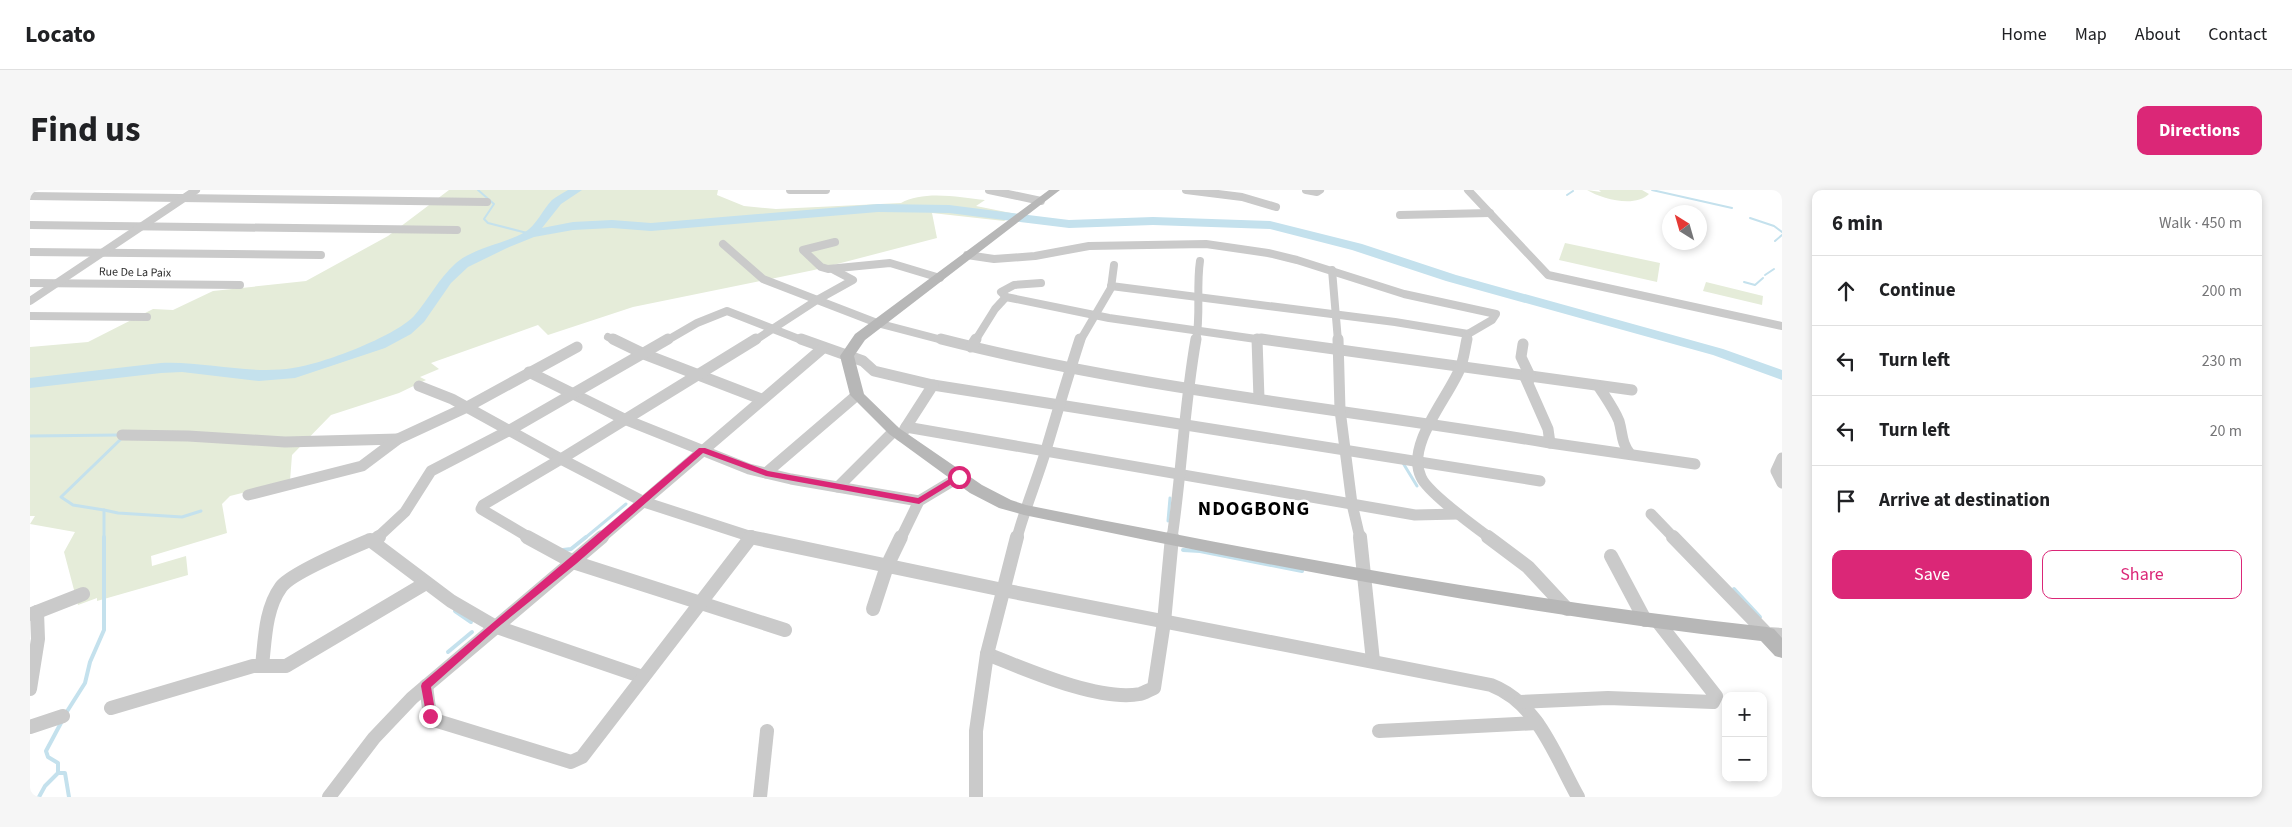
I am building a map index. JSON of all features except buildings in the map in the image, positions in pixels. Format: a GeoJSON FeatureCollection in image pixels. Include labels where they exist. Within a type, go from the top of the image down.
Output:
{"type":"FeatureCollection","features":[{"type":"Feature","properties":{"kind":"main road"},"geometry":{"type":"LineString","coordinates":[[1055,190],[967,255],[940,278],[877,323],[860,337],[847,356],[857,395],[959,477],[990,497],[1024,510],[1363,577],[1652,621],[1774,634],[1782,651]]}},
{"type":"Feature","properties":{"kind":"street"},"geometry":{"type":"LineString","coordinates":[[30,301],[196,190]]}},
{"type":"Feature","properties":{"kind":"street"},"geometry":{"type":"LineString","coordinates":[[790,190],[826,190]]}},
{"type":"Feature","properties":{"kind":"street"},"geometry":{"type":"LineString","coordinates":[[989,190],[1041,200]]}},
{"type":"Feature","properties":{"kind":"street"},"geometry":{"type":"LineString","coordinates":[[1186,190],[1242,194],[1276,207]]}},
{"type":"Feature","properties":{"kind":"street"},"geometry":{"type":"LineString","coordinates":[[1306,190],[1317,192],[1320,190]]}},
{"type":"Feature","properties":{"kind":"street"},"geometry":{"type":"LineString","coordinates":[[1468,190],[1548,275],[1782,326]]}},
{"type":"Feature","properties":{"kind":"street"},"geometry":{"type":"LineString","coordinates":[[30,196],[487,202]]}},
{"type":"Feature","properties":{"kind":"street"},"geometry":{"type":"LineString","coordinates":[[1400,215],[1490,213]]}},
{"type":"Feature","properties":{"kind":"street"},"geometry":{"type":"LineString","coordinates":[[30,226],[456,230]]}},
{"type":"Feature","properties":{"kind":"street"},"geometry":{"type":"LineString","coordinates":[[785,630],[573,562],[483,512],[481,509],[483,505],[624,419],[699,376],[772,328],[853,280],[834,270],[821,266],[803,250],[835,242]]}},
{"type":"Feature","properties":{"kind":"street"},"geometry":{"type":"LineString","coordinates":[[723,244],[763,278],[877,323],[971,347],[1071,369],[1187,388],[1430,422],[1550,443],[1695,464]]}},
{"type":"Feature","properties":{"kind":"street"},"geometry":{"type":"LineString","coordinates":[[967,255],[989,259],[1023,258],[1089,246],[1206,244],[1268,253],[1332,270],[1404,294],[1496,314],[1492,320],[1468,334],[1395,322],[1111,286]]}},
{"type":"Feature","properties":{"kind":"street"},"geometry":{"type":"LineString","coordinates":[[30,252],[321,255]]}},
{"type":"Feature","properties":{"kind":"street"},"geometry":{"type":"LineString","coordinates":[[987,654],[1075,686],[1106,692],[1140,695],[1154,688],[1164,622],[1172,539],[1181,475],[1187,388],[1198,331],[1200,298],[1197,279],[1200,262]]}},
{"type":"Feature","properties":{"kind":"street"},"geometry":{"type":"LineString","coordinates":[[834,270],[890,263],[940,278]]}},
{"type":"Feature","properties":{"kind":"street"},"geometry":{"type":"LineString","coordinates":[[976,797],[976,731],[987,654],[1003,590],[1024,510],[1046,451],[1058,405],[1081,337],[1096,315],[1111,286],[1114,265]]}},
{"type":"Feature","properties":{"kind":"street"},"geometry":{"type":"LineString","coordinates":[[1332,270],[1339,350],[1340,410],[1344,451],[1352,504],[1359,532],[1373,661]]}},
{"type":"Feature","properties":{"kind":"street","name":"Rue De La Paix"},"geometry":{"type":"LineString","coordinates":[[30,283],[240,285]]}},
{"type":"Feature","properties":{"kind":"street"},"geometry":{"type":"LineString","coordinates":[[1041,283],[1004,288],[1001,292],[1006,297],[1096,315],[1198,331],[1461,366],[1528,378],[1632,390]]}},
{"type":"Feature","properties":{"kind":"street"},"geometry":{"type":"LineString","coordinates":[[971,347],[995,309],[1006,297]]}},
{"type":"Feature","properties":{"kind":"street"},"geometry":{"type":"LineString","coordinates":[[374,541],[405,512],[431,471],[510,430],[697,323],[727,311],[865,362],[874,371],[933,385],[1540,481]]}},
{"type":"Feature","properties":{"kind":"street"},"geometry":{"type":"LineString","coordinates":[[30,316],[147,317]]}},
{"type":"Feature","properties":{"kind":"street"},"geometry":{"type":"LineString","coordinates":[[1468,334],[1461,366],[1430,422],[1416,462],[1421,478],[1458,514],[1528,567],[1567,609]]}},
{"type":"Feature","properties":{"kind":"street"},"geometry":{"type":"LineString","coordinates":[[608,337],[644,354],[761,399]]}},
{"type":"Feature","properties":{"kind":"street"},"geometry":{"type":"LineString","coordinates":[[1257,339],[1259,398]]}},
{"type":"Feature","properties":{"kind":"street"},"geometry":{"type":"LineString","coordinates":[[1523,344],[1521,357],[1548,429],[1550,443]]}},
{"type":"Feature","properties":{"kind":"street"},"geometry":{"type":"LineString","coordinates":[[248,495],[353,469],[378,456],[398,439],[467,407],[577,346]]}},
{"type":"Feature","properties":{"kind":"street"},"geometry":{"type":"LineString","coordinates":[[329,797],[389,721],[426,686],[494,626],[644,502],[761,399],[824,348]]}},
{"type":"Feature","properties":{"kind":"street"},"geometry":{"type":"LineString","coordinates":[[529,372],[624,419],[766,473],[919,501]]}},
{"type":"Feature","properties":{"kind":"street"},"geometry":{"type":"LineString","coordinates":[[838,487],[901,431],[933,385]]}},
{"type":"Feature","properties":{"kind":"street"},"geometry":{"type":"LineString","coordinates":[[419,386],[467,407],[644,502],[751,537],[1003,590],[1480,682],[1501,688],[1520,702],[1537,723],[1578,797]]}},
{"type":"Feature","properties":{"kind":"street"},"geometry":{"type":"LineString","coordinates":[[1599,387],[1617,414],[1622,443],[1630,454]]}},
{"type":"Feature","properties":{"kind":"street"},"geometry":{"type":"LineString","coordinates":[[766,473],[857,395]]}},
{"type":"Feature","properties":{"kind":"street"},"geometry":{"type":"LineString","coordinates":[[901,431],[1046,451],[1415,514],[1458,514]]}},
{"type":"Feature","properties":{"kind":"street"},"geometry":{"type":"LineString","coordinates":[[122,435],[188,436],[294,442],[398,439]]}},
{"type":"Feature","properties":{"kind":"street"},"geometry":{"type":"LineString","coordinates":[[1782,458],[1776,471],[1782,483]]}},
{"type":"Feature","properties":{"kind":"street"},"geometry":{"type":"LineString","coordinates":[[873,609],[887,566],[919,501],[959,477]]}},
{"type":"Feature","properties":{"kind":"street"},"geometry":{"type":"LineString","coordinates":[[1651,514],[1774,634]]}},
{"type":"Feature","properties":{"kind":"street"},"geometry":{"type":"LineString","coordinates":[[426,686],[430,716],[434,720],[571,762],[582,757],[751,537]]}},
{"type":"Feature","properties":{"kind":"street"},"geometry":{"type":"LineString","coordinates":[[262,666],[269,613],[281,587],[289,580],[366,540],[374,541],[451,601],[494,626],[643,677]]}},
{"type":"Feature","properties":{"kind":"street"},"geometry":{"type":"LineString","coordinates":[[1520,702],[1608,698],[1713,702],[1716,696],[1652,621],[1611,556]]}},
{"type":"Feature","properties":{"kind":"street"},"geometry":{"type":"LineString","coordinates":[[111,708],[244,669],[262,666],[281,668],[291,664],[426,583]]}},
{"type":"Feature","properties":{"kind":"street"},"geometry":{"type":"LineString","coordinates":[[30,689],[38,639],[33,613],[83,594]]}},
{"type":"Feature","properties":{"kind":"street"},"geometry":{"type":"LineString","coordinates":[[30,727],[63,716]]}},
{"type":"Feature","properties":{"kind":"street"},"geometry":{"type":"LineString","coordinates":[[1379,731],[1537,723]]}},
{"type":"Feature","properties":{"kind":"street"},"geometry":{"type":"LineString","coordinates":[[760,797],[767,731]]}},
{"type":"Feature","properties":{"kind":"green space"},"geometry":{"type":"Polygon","coordinates":[[[449,190],[718,190],[717,195],[744,206],[776,209],[901,203],[920,197],[942,195],[985,200],[976,206],[1016,214],[1004,221],[932,213],[937,238],[814,270],[633,307],[548,335],[538,325],[431,363],[439,369],[420,377],[426,380],[399,393],[331,415],[292,455],[290,481],[230,496],[222,504],[227,533],[151,556],[152,566],[186,556],[188,575],[97,601],[97,598],[78,605],[64,552],[75,532],[30,524],[35,516],[30,516],[30,347],[88,342],[153,309],[173,310],[213,291],[306,281],[388,236],[449,190]]]}},
{"type":"Feature","properties":{"kind":"green space"},"geometry":{"type":"Polygon","coordinates":[[[1587,190],[1601,192],[1599,190],[1642,190],[1649,194],[1636,201],[1618,201],[1587,190]]]}},
{"type":"Feature","properties":{"kind":"green space"},"geometry":{"type":"Polygon","coordinates":[[[1565,243],[1660,263],[1657,282],[1559,260],[1565,243]]]}},
{"type":"Feature","properties":{"kind":"green space"},"geometry":{"type":"Polygon","coordinates":[[[1706,282],[1763,296],[1762,305],[1703,291],[1706,282]]]}},
{"type":"Feature","properties":{"kind":"waterway"},"geometry":{"type":"LineString","coordinates":[[478,190],[494,204],[484,219],[488,223],[531,234]]}},
{"type":"Feature","properties":{"kind":"waterway"},"geometry":{"type":"LineString","coordinates":[[531,234],[557,202],[576,190]]}},
{"type":"Feature","properties":{"kind":"waterway"},"geometry":{"type":"LineString","coordinates":[[1652,190],[1732,208]]}},
{"type":"Feature","properties":{"kind":"waterway"},"geometry":{"type":"LineString","coordinates":[[1567,195],[1573,191]]}},
{"type":"Feature","properties":{"kind":"waterway"},"geometry":{"type":"LineString","coordinates":[[531,234],[573,226],[612,224],[651,227],[878,208],[949,209],[1069,224],[1153,221],[1270,225],[1357,247],[1451,278],[1718,352],[1782,375]]}},
{"type":"Feature","properties":{"kind":"waterway"},"geometry":{"type":"LineString","coordinates":[[1750,218],[1774,226],[1782,232]]}},
{"type":"Feature","properties":{"kind":"waterway"},"geometry":{"type":"LineString","coordinates":[[30,383],[161,368],[182,367],[259,376],[295,373],[317,367],[380,345],[406,331],[419,319],[446,280],[463,264],[502,245],[531,234]]}},
{"type":"Feature","properties":{"kind":"waterway"},"geometry":{"type":"LineString","coordinates":[[1775,241],[1782,235]]}},
{"type":"Feature","properties":{"kind":"waterway"},"geometry":{"type":"LineString","coordinates":[[1765,275],[1774,269]]}},
{"type":"Feature","properties":{"kind":"waterway"},"geometry":{"type":"LineString","coordinates":[[1744,282],[1755,285],[1763,278]]}},
{"type":"Feature","properties":{"kind":"waterway"},"geometry":{"type":"LineString","coordinates":[[30,436],[119,435]]}},
{"type":"Feature","properties":{"kind":"waterway"},"geometry":{"type":"LineString","coordinates":[[104,510],[73,505],[61,497],[122,438]]}},
{"type":"Feature","properties":{"kind":"waterway"},"geometry":{"type":"LineString","coordinates":[[1403,463],[1417,486]]}},
{"type":"Feature","properties":{"kind":"waterway"},"geometry":{"type":"LineString","coordinates":[[1168,521],[1170,498]]}},
{"type":"Feature","properties":{"kind":"waterway"},"geometry":{"type":"LineString","coordinates":[[585,538],[626,504]]}},
{"type":"Feature","properties":{"kind":"waterway"},"geometry":{"type":"LineString","coordinates":[[66,713],[85,683],[90,662],[104,630],[104,510]]}},
{"type":"Feature","properties":{"kind":"waterway"},"geometry":{"type":"LineString","coordinates":[[104,510],[118,513],[182,517],[201,511]]}},
{"type":"Feature","properties":{"kind":"waterway"},"geometry":{"type":"LineString","coordinates":[[563,550],[571,549],[586,537]]}},
{"type":"Feature","properties":{"kind":"waterway"},"geometry":{"type":"LineString","coordinates":[[1183,550],[1200,551],[1302,571]]}},
{"type":"Feature","properties":{"kind":"waterway"},"geometry":{"type":"LineString","coordinates":[[1734,589],[1760,617]]}},
{"type":"Feature","properties":{"kind":"waterway"},"geometry":{"type":"LineString","coordinates":[[455,611],[471,622]]}},
{"type":"Feature","properties":{"kind":"waterway"},"geometry":{"type":"LineString","coordinates":[[448,652],[472,632]]}},
{"type":"Feature","properties":{"kind":"waterway"},"geometry":{"type":"LineString","coordinates":[[58,773],[58,763],[48,757],[46,751],[62,721]]}},
{"type":"Feature","properties":{"kind":"waterway"},"geometry":{"type":"LineString","coordinates":[[39,797],[45,786],[58,773]]}},
{"type":"Feature","properties":{"kind":"waterway"},"geometry":{"type":"LineString","coordinates":[[58,773],[65,773],[69,797]]}},
{"type":"Feature","properties":{"kind":"district","name":"NDOGBONG"},"geometry":{"type":"Point","coordinates":[1254,508]}},
{"type":"Feature","properties":{"kind":"route"},"geometry":{"type":"LineString","coordinates":[[430,716],[426,686],[494,626],[644,502],[702,450],[732,463],[791,479],[919,501],[959,477]]}}]}
